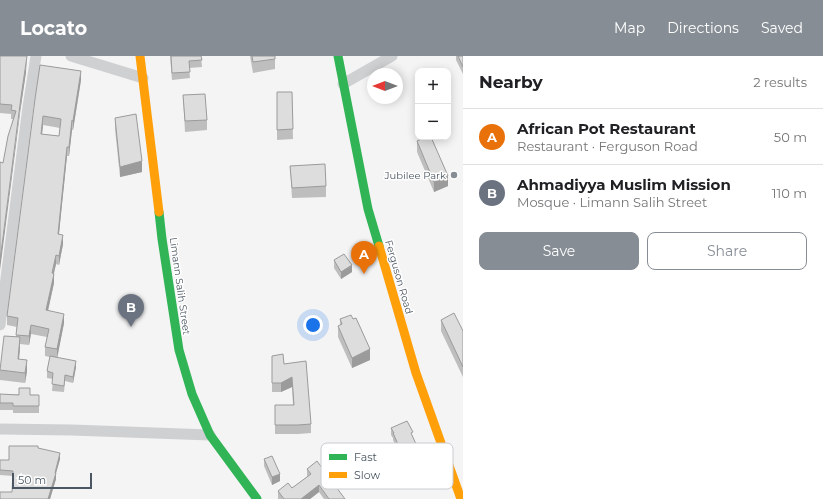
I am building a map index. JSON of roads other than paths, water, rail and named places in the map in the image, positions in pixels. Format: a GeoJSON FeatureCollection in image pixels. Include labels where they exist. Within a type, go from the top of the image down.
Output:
{"type":"FeatureCollection","features":[{"type":"Feature","properties":{"kind":"main road","name":"Limann Salih Street"},"geometry":{"type":"LineString","coordinates":[[140,56],[162,238],[178,350],[192,394],[210,435],[257,499]]}},
{"type":"Feature","properties":{"kind":"main road","name":"Ferguson Road"},"geometry":{"type":"LineString","coordinates":[[338,56],[368,209],[416,373],[441,443]]}},
{"type":"Feature","properties":{"kind":"main road","name":"Ferguson Road"},"geometry":{"type":"LineString","coordinates":[[453,477],[461,499]]}},
{"type":"Feature","properties":{"kind":"street"},"geometry":{"type":"LineString","coordinates":[[0,325],[36,56]]}},
{"type":"Feature","properties":{"kind":"street"},"geometry":{"type":"LineString","coordinates":[[71,56],[143,78]]}},
{"type":"Feature","properties":{"kind":"street"},"geometry":{"type":"LineString","coordinates":[[343,84],[392,56]]}},
{"type":"Feature","properties":{"kind":"street"},"geometry":{"type":"LineString","coordinates":[[0,429],[210,435]]}},
{"type":"Feature","properties":{"kind":"place","name":"Jubilee Park"},"geometry":{"type":"Point","coordinates":[454,175]}},
{"type":"Feature","properties":{"kind":"place","name":"African Pot Restaurant"},"geometry":{"type":"Point","coordinates":[364,274]}},
{"type":"Feature","properties":{"kind":"place","name":"Ahmadiyya Muslim Mission"},"geometry":{"type":"Point","coordinates":[131,327]}}]}
